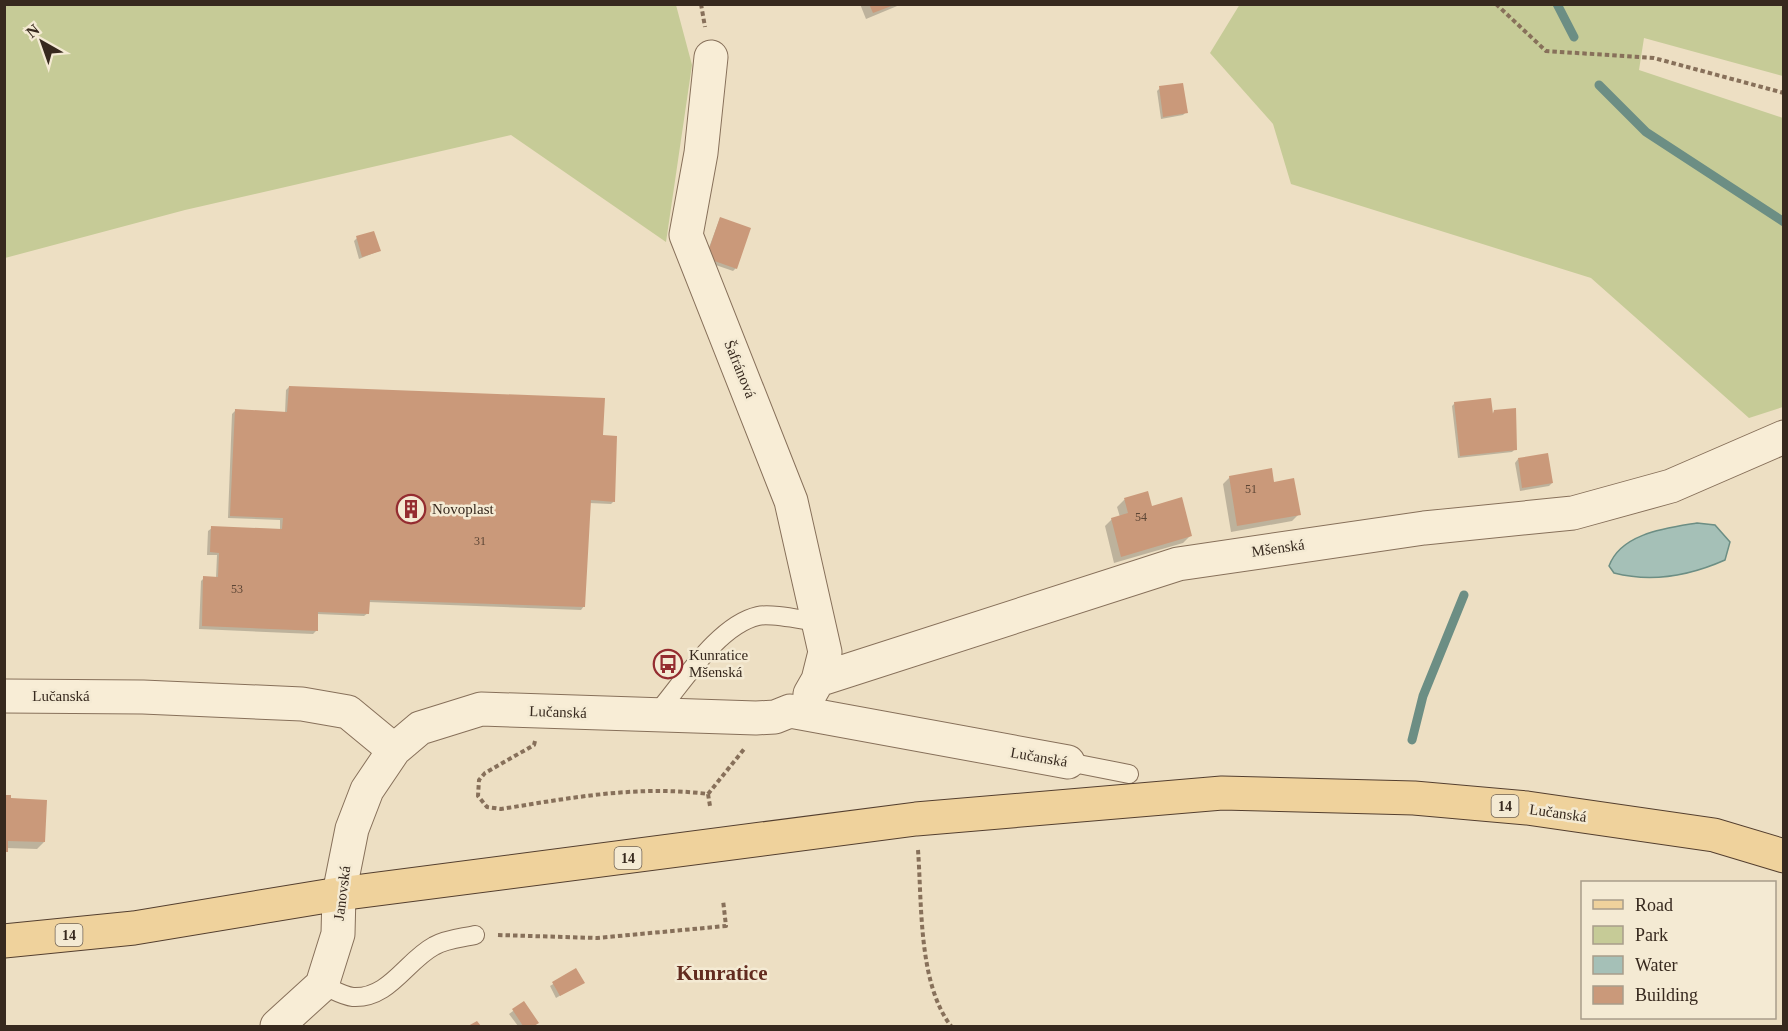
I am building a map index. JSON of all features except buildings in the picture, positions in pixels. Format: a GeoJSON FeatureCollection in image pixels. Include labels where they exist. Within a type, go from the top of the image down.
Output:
{"type":"FeatureCollection","features":[{"type":"Feature","properties":{"kind":"main road","name":"Lučanská"},"geometry":{"type":"LineString","coordinates":[[916,819],[1222,793],[1414,798],[1527,808],[1714,835],[1784,856]]}},
{"type":"Feature","properties":{"kind":"main road","name":"14"},"geometry":{"type":"LineString","coordinates":[[4,941],[134,928],[339,894],[916,819]]}},
{"type":"Feature","properties":{"kind":"street","name":"Šafránová"},"geometry":{"type":"LineString","coordinates":[[711,57],[702,153],[686,235],[791,501],[825,652],[818,680]]}},
{"type":"Feature","properties":{"kind":"street","name":"Mšenská"},"geometry":{"type":"LineString","coordinates":[[818,680],[1032,609],[1178,564],[1424,528],[1573,513],[1671,486],[1784,436]]}},
{"type":"Feature","properties":{"kind":"street"},"geometry":{"type":"LineString","coordinates":[[790,711],[808,696],[818,680]]}},
{"type":"Feature","properties":{"kind":"street","name":"Lučanská"},"geometry":{"type":"LineString","coordinates":[[4,696],[142,697],[302,704],[348,712],[394,750],[420,728],[481,709],[756,718],[775,717],[790,711],[1068,762]]}},
{"type":"Feature","properties":{"kind":"street","name":"Janovská"},"geometry":{"type":"LineString","coordinates":[[322,985],[338,934],[339,894],[352,829],[367,790],[394,750]]}},
{"type":"Feature","properties":{"kind":"street"},"geometry":{"type":"LineString","coordinates":[[277,1026],[322,985]]}},
{"type":"Feature","properties":{"kind":"lane"},"geometry":{"type":"LineString","coordinates":[[656,714],[734,625],[760,615],[818,622]]}},
{"type":"Feature","properties":{"kind":"lane","name":"Lučanská"},"geometry":{"type":"LineString","coordinates":[[1068,762],[1129,774]]}},
{"type":"Feature","properties":{"kind":"lane"},"geometry":{"type":"LineString","coordinates":[[322,985],[351,997],[369,996],[390,984],[415,958],[436,944],[475,934]]}},
{"type":"Feature","properties":{"kind":"path"},"geometry":{"type":"LineString","coordinates":[[1496,4],[1546,51],[1654,58],[1784,93]]}},
{"type":"Feature","properties":{"kind":"path"},"geometry":{"type":"LineString","coordinates":[[536,711],[534,745],[485,773],[479,780],[478,796],[487,807],[501,809],[596,794],[667,789],[708,794]]}},
{"type":"Feature","properties":{"kind":"path"},"geometry":{"type":"LineString","coordinates":[[710,806],[708,794],[751,741]]}},
{"type":"Feature","properties":{"kind":"path"},"geometry":{"type":"LineString","coordinates":[[916,819],[927,969],[944,1017],[951,1026]]}},
{"type":"Feature","properties":{"kind":"path"},"geometry":{"type":"LineString","coordinates":[[475,934],[597,938],[726,926],[723,900]]}},
{"type":"Feature","properties":{"kind":"green space"},"geometry":{"type":"Polygon","coordinates":[[[5,4],[676,5],[692,65],[666,242],[511,135],[185,210],[5,258],[5,4]]]}},
{"type":"Feature","properties":{"kind":"green space"},"geometry":{"type":"Polygon","coordinates":[[[1240,4],[1783,5],[1783,76],[1644,38],[1639,70],[1783,118],[1783,407],[1749,418],[1591,278],[1291,184],[1273,124],[1210,53],[1240,4]]]}},
{"type":"Feature","properties":{"kind":"water"},"geometry":{"type":"Polygon","coordinates":[[[1697,523],[1715,525],[1730,542],[1725,560],[1684,574],[1657,578],[1614,573],[1609,566],[1615,555],[1634,539],[1659,530],[1697,523]]]}},
{"type":"Feature","properties":{"kind":"waterway"},"geometry":{"type":"LineString","coordinates":[[1557,4],[1574,37]]}},
{"type":"Feature","properties":{"kind":"waterway"},"geometry":{"type":"LineString","coordinates":[[1599,85],[1646,132],[1784,222]]}},
{"type":"Feature","properties":{"kind":"waterway"},"geometry":{"type":"LineString","coordinates":[[1412,740],[1423,696],[1464,595]]}},
{"type":"Feature","properties":{"kind":"place","name":"Novoplast"},"geometry":{"type":"Point","coordinates":[411,509]}},
{"type":"Feature","properties":{"kind":"place","name":"Kunratice Mšenská"},"geometry":{"type":"Point","coordinates":[668,664]}},
{"type":"Feature","properties":{"kind":"district","name":"Kunratice"},"geometry":{"type":"Point","coordinates":[722,973]}}]}
